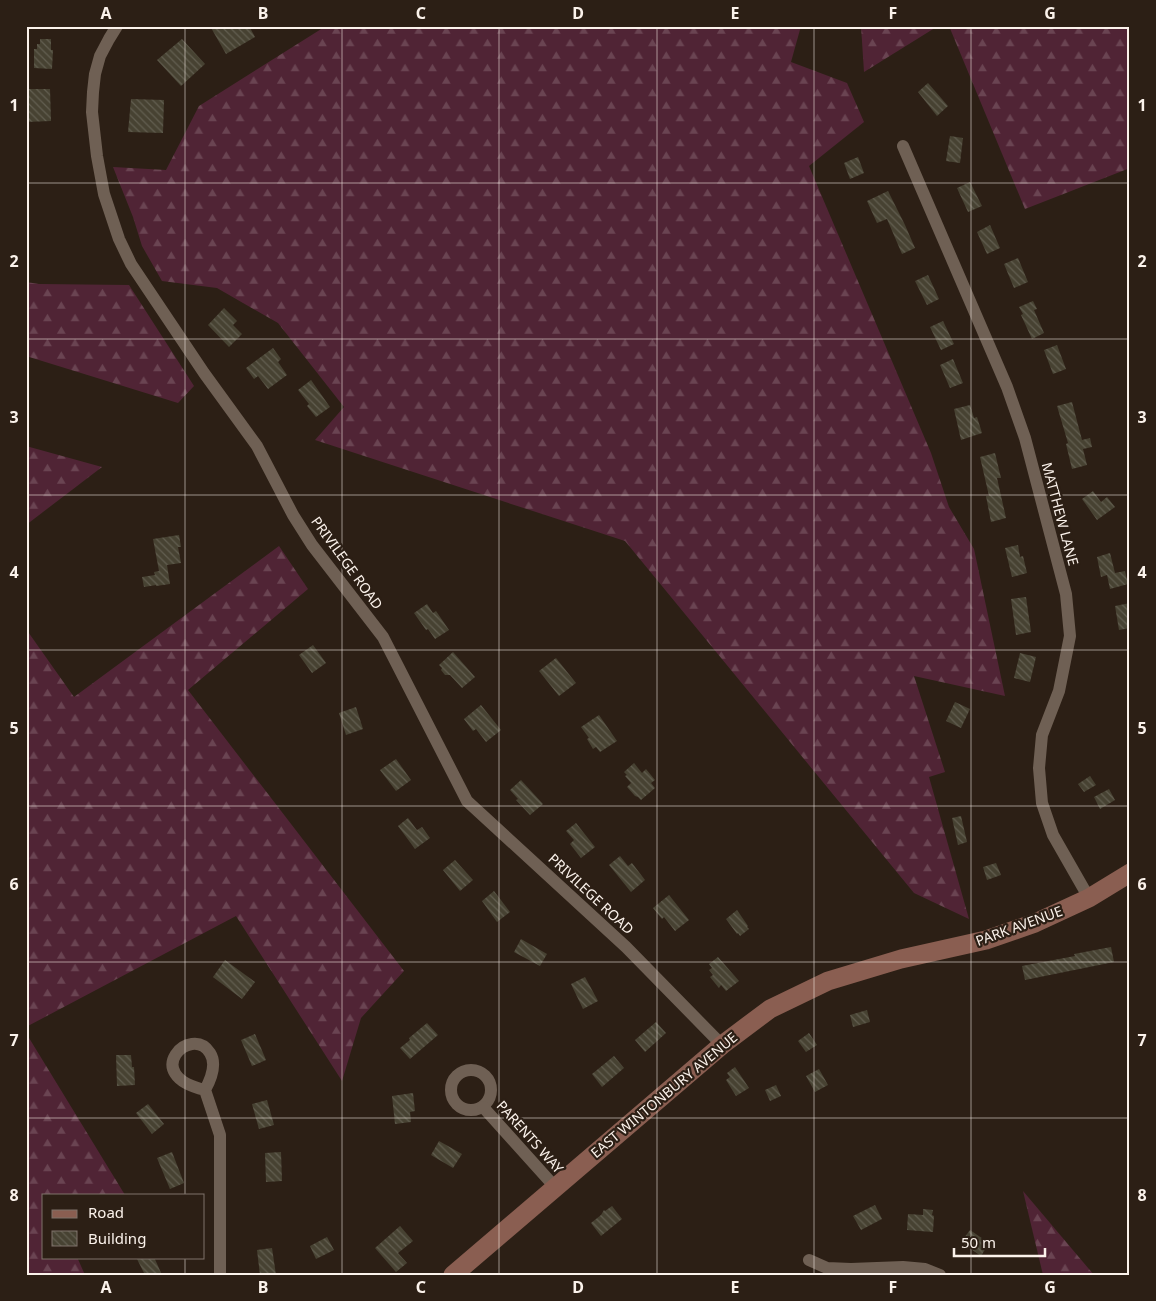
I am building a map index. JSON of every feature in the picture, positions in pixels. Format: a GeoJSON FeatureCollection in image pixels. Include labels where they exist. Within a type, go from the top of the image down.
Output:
{"type":"FeatureCollection","features":[{"type":"Feature","properties":{"kind":"main road","name":"PARK AVENUE"},"geometry":{"type":"LineString","coordinates":[[901,959],[986,940],[1035,923],[1089,898],[1130,873]]}},
{"type":"Feature","properties":{"kind":"main road","name":"EAST WINTONBURY AVENUE"},"geometry":{"type":"LineString","coordinates":[[453,1275],[722,1045],[770,1009],[828,981],[901,959]]}},
{"type":"Feature","properties":{"kind":"street","name":"PRIVILEGE ROAD"},"geometry":{"type":"LineString","coordinates":[[117,26],[100,56],[95,74],[92,112],[104,194],[118,239],[131,264],[198,365],[257,446],[293,515],[312,545],[383,637],[467,801],[626,947],[722,1045]]}},
{"type":"Feature","properties":{"kind":"street","name":"MATTHEW LANE"},"geometry":{"type":"LineString","coordinates":[[903,146],[1010,395],[1025,438],[1066,594],[1070,636],[1059,691],[1042,735],[1039,768],[1042,803],[1053,835],[1089,898]]}},
{"type":"Feature","properties":{"kind":"street"},"geometry":{"type":"LineString","coordinates":[[205,1090],[220,1135],[220,1275]]}},
{"type":"Feature","properties":{"kind":"street","name":"PARENTS WAY"},"geometry":{"type":"LineString","coordinates":[[482,1107],[555,1187]]}},
{"type":"Feature","properties":{"kind":"street"},"geometry":{"type":"LineString","coordinates":[[810,1260],[827,1268],[851,1270],[903,1267],[924,1269],[940,1275]]}},
{"type":"Feature","properties":{"kind":"green space"},"geometry":{"type":"Polygon","coordinates":[[[326,26],[801,26],[791,62],[847,83],[864,122],[809,166],[931,453],[949,507],[974,549],[1005,696],[914,676],[945,772],[929,777],[969,919],[914,893],[625,541],[315,440],[344,407],[278,323],[217,288],[162,281],[142,246],[133,217],[113,167],[166,170],[199,106],[326,26]]]}},
{"type":"Feature","properties":{"kind":"green space"},"geometry":{"type":"Polygon","coordinates":[[[861,26],[938,26],[864,72],[861,26]]]}},
{"type":"Feature","properties":{"kind":"green space"},"geometry":{"type":"Polygon","coordinates":[[[949,26],[1130,26],[1130,168],[1025,209],[949,26]]]}},
{"type":"Feature","properties":{"kind":"green space"},"geometry":{"type":"Polygon","coordinates":[[[26,282],[39,284],[129,285],[194,386],[178,403],[26,356],[26,282]]]}},
{"type":"Feature","properties":{"kind":"green space"},"geometry":{"type":"Polygon","coordinates":[[[26,446],[102,467],[26,525],[26,446]]]}},
{"type":"Feature","properties":{"kind":"green space"},"geometry":{"type":"Polygon","coordinates":[[[279,546],[308,589],[188,690],[404,971],[361,1018],[342,1081],[236,916],[26,1027],[26,629],[74,697],[279,546]]]}},
{"type":"Feature","properties":{"kind":"green space"},"geometry":{"type":"Polygon","coordinates":[[[26,1033],[124,1194],[42,1194],[42,1258],[77,1258],[85,1275],[26,1275],[26,1033]]]}},
{"type":"Feature","properties":{"kind":"green space"},"geometry":{"type":"Polygon","coordinates":[[[1023,1191],[1094,1275],[1043,1275],[1023,1191]]]}},
{"type":"Feature","properties":{"kind":"building"},"geometry":{"type":"Polygon","coordinates":[[[210,26],[249,26],[255,37],[226,54],[210,26]]]}},
{"type":"Feature","properties":{"kind":"building"},"geometry":{"type":"Polygon","coordinates":[[[40,39],[51,39],[51,50],[53,50],[52,69],[34,68],[34,49],[37,49],[37,44],[40,44],[40,39]]]}},
{"type":"Feature","properties":{"kind":"building"},"geometry":{"type":"Polygon","coordinates":[[[182,39],[205,64],[181,86],[157,60],[182,39]]]}},
{"type":"Feature","properties":{"kind":"building"},"geometry":{"type":"Polygon","coordinates":[[[928,83],[948,106],[937,116],[918,92],[928,83]]]}},
{"type":"Feature","properties":{"kind":"building"},"geometry":{"type":"Polygon","coordinates":[[[26,89],[50,89],[51,121],[26,122],[26,89]]]}},
{"type":"Feature","properties":{"kind":"building"},"geometry":{"type":"Polygon","coordinates":[[[131,99],[164,100],[163,133],[128,132],[131,99]]]}},
{"type":"Feature","properties":{"kind":"building"},"geometry":{"type":"Polygon","coordinates":[[[950,136],[963,138],[960,163],[946,161],[950,136]]]}},
{"type":"Feature","properties":{"kind":"building"},"geometry":{"type":"Polygon","coordinates":[[[858,157],[864,173],[850,179],[844,163],[858,157]]]}},
{"type":"Feature","properties":{"kind":"building"},"geometry":{"type":"Polygon","coordinates":[[[970,182],[982,206],[968,212],[957,188],[970,182]]]}},
{"type":"Feature","properties":{"kind":"building"},"geometry":{"type":"Polygon","coordinates":[[[888,191],[915,248],[902,254],[887,219],[877,223],[867,201],[888,191]]]}},
{"type":"Feature","properties":{"kind":"building"},"geometry":{"type":"Polygon","coordinates":[[[990,225],[1000,248],[987,254],[977,232],[990,225]]]}},
{"type":"Feature","properties":{"kind":"building"},"geometry":{"type":"Polygon","coordinates":[[[1018,258],[1028,282],[1014,288],[1004,264],[1018,258]]]}},
{"type":"Feature","properties":{"kind":"building"},"geometry":{"type":"Polygon","coordinates":[[[928,275],[939,299],[927,305],[915,281],[928,275]]]}},
{"type":"Feature","properties":{"kind":"building"},"geometry":{"type":"Polygon","coordinates":[[[1033,301],[1037,309],[1034,310],[1044,333],[1032,339],[1019,307],[1033,301]]]}},
{"type":"Feature","properties":{"kind":"building"},"geometry":{"type":"Polygon","coordinates":[[[224,308],[237,321],[233,325],[242,334],[229,347],[208,325],[224,308]]]}},
{"type":"Feature","properties":{"kind":"building"},"geometry":{"type":"Polygon","coordinates":[[[943,321],[954,344],[941,350],[930,327],[943,321]]]}},
{"type":"Feature","properties":{"kind":"building"},"geometry":{"type":"Polygon","coordinates":[[[1057,345],[1066,369],[1053,374],[1044,350],[1057,345]]]}},
{"type":"Feature","properties":{"kind":"building"},"geometry":{"type":"Polygon","coordinates":[[[273,348],[281,359],[278,362],[287,375],[268,389],[258,376],[254,379],[246,368],[273,348]]]}},
{"type":"Feature","properties":{"kind":"building"},"geometry":{"type":"Polygon","coordinates":[[[953,359],[963,383],[950,388],[940,365],[953,359]]]}},
{"type":"Feature","properties":{"kind":"building"},"geometry":{"type":"Polygon","coordinates":[[[311,380],[330,407],[316,417],[298,390],[311,380]]]}},
{"type":"Feature","properties":{"kind":"building"},"geometry":{"type":"Polygon","coordinates":[[[1072,402],[1082,440],[1090,438],[1092,447],[1083,449],[1087,465],[1072,469],[1066,444],[1068,443],[1057,406],[1072,402]]]}},
{"type":"Feature","properties":{"kind":"building"},"geometry":{"type":"Polygon","coordinates":[[[970,405],[974,418],[977,417],[982,433],[961,440],[954,409],[970,405]]]}},
{"type":"Feature","properties":{"kind":"building"},"geometry":{"type":"Polygon","coordinates":[[[995,453],[1001,478],[997,478],[1006,518],[991,522],[986,496],[989,496],[980,457],[995,453]]]}},
{"type":"Feature","properties":{"kind":"building"},"geometry":{"type":"Polygon","coordinates":[[[1093,491],[1101,502],[1107,497],[1115,507],[1097,520],[1082,499],[1093,491]]]}},
{"type":"Feature","properties":{"kind":"building"},"geometry":{"type":"Polygon","coordinates":[[[179,535],[181,547],[178,547],[181,563],[167,565],[170,584],[144,587],[142,577],[155,575],[154,572],[159,571],[153,539],[179,535]]]}},
{"type":"Feature","properties":{"kind":"building"},"geometry":{"type":"Polygon","coordinates":[[[1018,545],[1020,557],[1023,556],[1027,573],[1012,577],[1005,548],[1018,545]]]}},
{"type":"Feature","properties":{"kind":"building"},"geometry":{"type":"Polygon","coordinates":[[[1110,553],[1115,573],[1125,571],[1128,584],[1110,589],[1107,575],[1101,577],[1097,557],[1110,553]]]}},
{"type":"Feature","properties":{"kind":"building"},"geometry":{"type":"Polygon","coordinates":[[[1026,597],[1031,632],[1016,635],[1011,599],[1026,597]]]}},
{"type":"Feature","properties":{"kind":"building"},"geometry":{"type":"Polygon","coordinates":[[[1130,603],[1130,628],[1119,630],[1115,606],[1130,603]]]}},
{"type":"Feature","properties":{"kind":"building"},"geometry":{"type":"Polygon","coordinates":[[[427,604],[433,613],[436,611],[449,630],[435,639],[414,613],[427,604]]]}},
{"type":"Feature","properties":{"kind":"building"},"geometry":{"type":"Polygon","coordinates":[[[313,645],[326,663],[312,673],[299,655],[313,645]]]}},
{"type":"Feature","properties":{"kind":"building"},"geometry":{"type":"Polygon","coordinates":[[[453,652],[475,677],[462,688],[450,675],[445,675],[439,665],[453,652]]]}},
{"type":"Feature","properties":{"kind":"building"},"geometry":{"type":"Polygon","coordinates":[[[1020,653],[1036,657],[1030,682],[1014,678],[1020,653]]]}},
{"type":"Feature","properties":{"kind":"building"},"geometry":{"type":"Polygon","coordinates":[[[556,658],[576,683],[559,696],[539,671],[556,658]]]}},
{"type":"Feature","properties":{"kind":"building"},"geometry":{"type":"Polygon","coordinates":[[[955,702],[970,709],[961,728],[946,721],[955,702]]]}},
{"type":"Feature","properties":{"kind":"building"},"geometry":{"type":"Polygon","coordinates":[[[481,705],[501,730],[486,742],[476,729],[473,731],[464,719],[481,705]]]}},
{"type":"Feature","properties":{"kind":"building"},"geometry":{"type":"Polygon","coordinates":[[[356,707],[363,729],[346,735],[339,713],[356,707]]]}},
{"type":"Feature","properties":{"kind":"building"},"geometry":{"type":"Polygon","coordinates":[[[599,715],[617,741],[600,752],[596,747],[593,749],[587,739],[589,738],[581,727],[599,715]]]}},
{"type":"Feature","properties":{"kind":"building"},"geometry":{"type":"Polygon","coordinates":[[[396,759],[411,780],[396,791],[380,770],[396,759]]]}},
{"type":"Feature","properties":{"kind":"building"},"geometry":{"type":"Polygon","coordinates":[[[634,763],[642,773],[646,769],[655,780],[651,783],[655,788],[641,800],[627,787],[631,783],[624,772],[634,763]]]}},
{"type":"Feature","properties":{"kind":"building"},"geometry":{"type":"Polygon","coordinates":[[[1090,776],[1096,785],[1084,792],[1078,784],[1090,776]]]}},
{"type":"Feature","properties":{"kind":"building"},"geometry":{"type":"Polygon","coordinates":[[[521,780],[543,804],[530,815],[516,800],[518,799],[510,790],[521,780]]]}},
{"type":"Feature","properties":{"kind":"building"},"geometry":{"type":"Polygon","coordinates":[[[1109,789],[1115,800],[1100,809],[1094,797],[1109,789]]]}},
{"type":"Feature","properties":{"kind":"building"},"geometry":{"type":"Polygon","coordinates":[[[961,816],[967,842],[958,845],[952,818],[961,816]]]}},
{"type":"Feature","properties":{"kind":"building"},"geometry":{"type":"Polygon","coordinates":[[[408,818],[417,830],[422,827],[430,838],[415,849],[398,826],[408,818]]]}},
{"type":"Feature","properties":{"kind":"building"},"geometry":{"type":"Polygon","coordinates":[[[576,823],[595,847],[581,858],[570,844],[574,840],[566,831],[576,823]]]}},
{"type":"Feature","properties":{"kind":"building"},"geometry":{"type":"Polygon","coordinates":[[[620,856],[628,866],[632,863],[645,880],[631,892],[609,865],[620,856]]]}},
{"type":"Feature","properties":{"kind":"building"},"geometry":{"type":"Polygon","coordinates":[[[455,860],[473,880],[460,891],[443,870],[455,860]]]}},
{"type":"Feature","properties":{"kind":"building"},"geometry":{"type":"Polygon","coordinates":[[[996,863],[1001,875],[987,880],[983,867],[996,863]]]}},
{"type":"Feature","properties":{"kind":"building"},"geometry":{"type":"Polygon","coordinates":[[[494,891],[510,912],[497,922],[482,901],[494,891]]]}},
{"type":"Feature","properties":{"kind":"building"},"geometry":{"type":"Polygon","coordinates":[[[669,895],[689,920],[675,931],[664,917],[662,919],[653,908],[669,895]]]}},
{"type":"Feature","properties":{"kind":"building"},"geometry":{"type":"Polygon","coordinates":[[[737,910],[749,929],[740,936],[726,919],[737,910]]]}},
{"type":"Feature","properties":{"kind":"building"},"geometry":{"type":"Polygon","coordinates":[[[521,939],[547,954],[540,966],[514,952],[521,939]]]}},
{"type":"Feature","properties":{"kind":"building"},"geometry":{"type":"Polygon","coordinates":[[[1111,947],[1114,962],[1025,980],[1022,966],[1111,947]]]}},
{"type":"Feature","properties":{"kind":"building"},"geometry":{"type":"Polygon","coordinates":[[[718,957],[739,981],[726,991],[721,985],[719,988],[710,977],[713,975],[709,970],[712,968],[709,964],[718,957]]]}},
{"type":"Feature","properties":{"kind":"building"},"geometry":{"type":"Polygon","coordinates":[[[225,960],[255,982],[242,999],[213,977],[225,960]]]}},
{"type":"Feature","properties":{"kind":"building"},"geometry":{"type":"Polygon","coordinates":[[[585,977],[598,1001],[583,1009],[571,984],[585,977]]]}},
{"type":"Feature","properties":{"kind":"building"},"geometry":{"type":"Polygon","coordinates":[[[867,1010],[870,1022],[853,1027],[850,1015],[867,1010]]]}},
{"type":"Feature","properties":{"kind":"building"},"geometry":{"type":"Polygon","coordinates":[[[656,1022],[666,1033],[645,1052],[635,1040],[656,1022]]]}},
{"type":"Feature","properties":{"kind":"building"},"geometry":{"type":"Polygon","coordinates":[[[427,1023],[438,1035],[410,1059],[400,1048],[427,1023]]]}},
{"type":"Feature","properties":{"kind":"building"},"geometry":{"type":"Polygon","coordinates":[[[809,1033],[817,1045],[806,1052],[798,1041],[809,1033]]]}},
{"type":"Feature","properties":{"kind":"building"},"geometry":{"type":"Polygon","coordinates":[[[255,1034],[266,1060],[252,1066],[241,1040],[255,1034]]]}},
{"type":"Feature","properties":{"kind":"building"},"geometry":{"type":"Polygon","coordinates":[[[116,1055],[131,1055],[135,1085],[117,1086],[116,1055]]]}},
{"type":"Feature","properties":{"kind":"building"},"geometry":{"type":"Polygon","coordinates":[[[614,1056],[624,1068],[602,1087],[592,1074],[614,1056]]]}},
{"type":"Feature","properties":{"kind":"building"},"geometry":{"type":"Polygon","coordinates":[[[735,1067],[749,1088],[736,1096],[726,1080],[730,1077],[727,1073],[735,1067]]]}},
{"type":"Feature","properties":{"kind":"building"},"geometry":{"type":"Polygon","coordinates":[[[819,1069],[828,1085],[815,1092],[806,1076],[819,1069]]]}},
{"type":"Feature","properties":{"kind":"building"},"geometry":{"type":"Polygon","coordinates":[[[776,1085],[781,1096],[770,1101],[765,1090],[776,1085]]]}},
{"type":"Feature","properties":{"kind":"building"},"geometry":{"type":"Polygon","coordinates":[[[413,1093],[415,1111],[410,1112],[411,1122],[395,1124],[392,1096],[413,1093]]]}},
{"type":"Feature","properties":{"kind":"building"},"geometry":{"type":"Polygon","coordinates":[[[267,1100],[274,1125],[259,1129],[252,1104],[267,1100]]]}},
{"type":"Feature","properties":{"kind":"building"},"geometry":{"type":"Polygon","coordinates":[[[148,1104],[164,1124],[152,1134],[136,1113],[148,1104]]]}},
{"type":"Feature","properties":{"kind":"building"},"geometry":{"type":"Polygon","coordinates":[[[439,1141],[462,1154],[453,1168],[431,1155],[439,1141]]]}},
{"type":"Feature","properties":{"kind":"building"},"geometry":{"type":"Polygon","coordinates":[[[172,1152],[184,1183],[170,1189],[157,1158],[172,1152]]]}},
{"type":"Feature","properties":{"kind":"building"},"geometry":{"type":"Polygon","coordinates":[[[281,1152],[282,1181],[266,1182],[265,1153],[281,1152]]]}},
{"type":"Feature","properties":{"kind":"building"},"geometry":{"type":"Polygon","coordinates":[[[875,1205],[882,1219],[861,1230],[853,1216],[875,1205]]]}},
{"type":"Feature","properties":{"kind":"building"},"geometry":{"type":"Polygon","coordinates":[[[612,1206],[622,1219],[601,1236],[591,1223],[604,1210],[612,1206]]]}},
{"type":"Feature","properties":{"kind":"building"},"geometry":{"type":"Polygon","coordinates":[[[923,1209],[933,1210],[933,1232],[907,1230],[908,1214],[923,1215],[923,1209]]]}},
{"type":"Feature","properties":{"kind":"building"},"geometry":{"type":"Polygon","coordinates":[[[400,1226],[413,1241],[398,1253],[407,1263],[396,1272],[375,1248],[400,1226]]]}},
{"type":"Feature","properties":{"kind":"building"},"geometry":{"type":"Polygon","coordinates":[[[970,1230],[989,1243],[981,1256],[961,1242],[970,1230]]]}},
{"type":"Feature","properties":{"kind":"building"},"geometry":{"type":"Polygon","coordinates":[[[327,1237],[334,1250],[316,1259],[310,1246],[327,1237]]]}},
{"type":"Feature","properties":{"kind":"building"},"geometry":{"type":"Polygon","coordinates":[[[272,1248],[276,1275],[260,1275],[257,1250],[272,1248]]]}},
{"type":"Feature","properties":{"kind":"building"},"geometry":{"type":"Polygon","coordinates":[[[136,1258],[154,1258],[162,1275],[145,1275],[136,1258]]]}}]}
